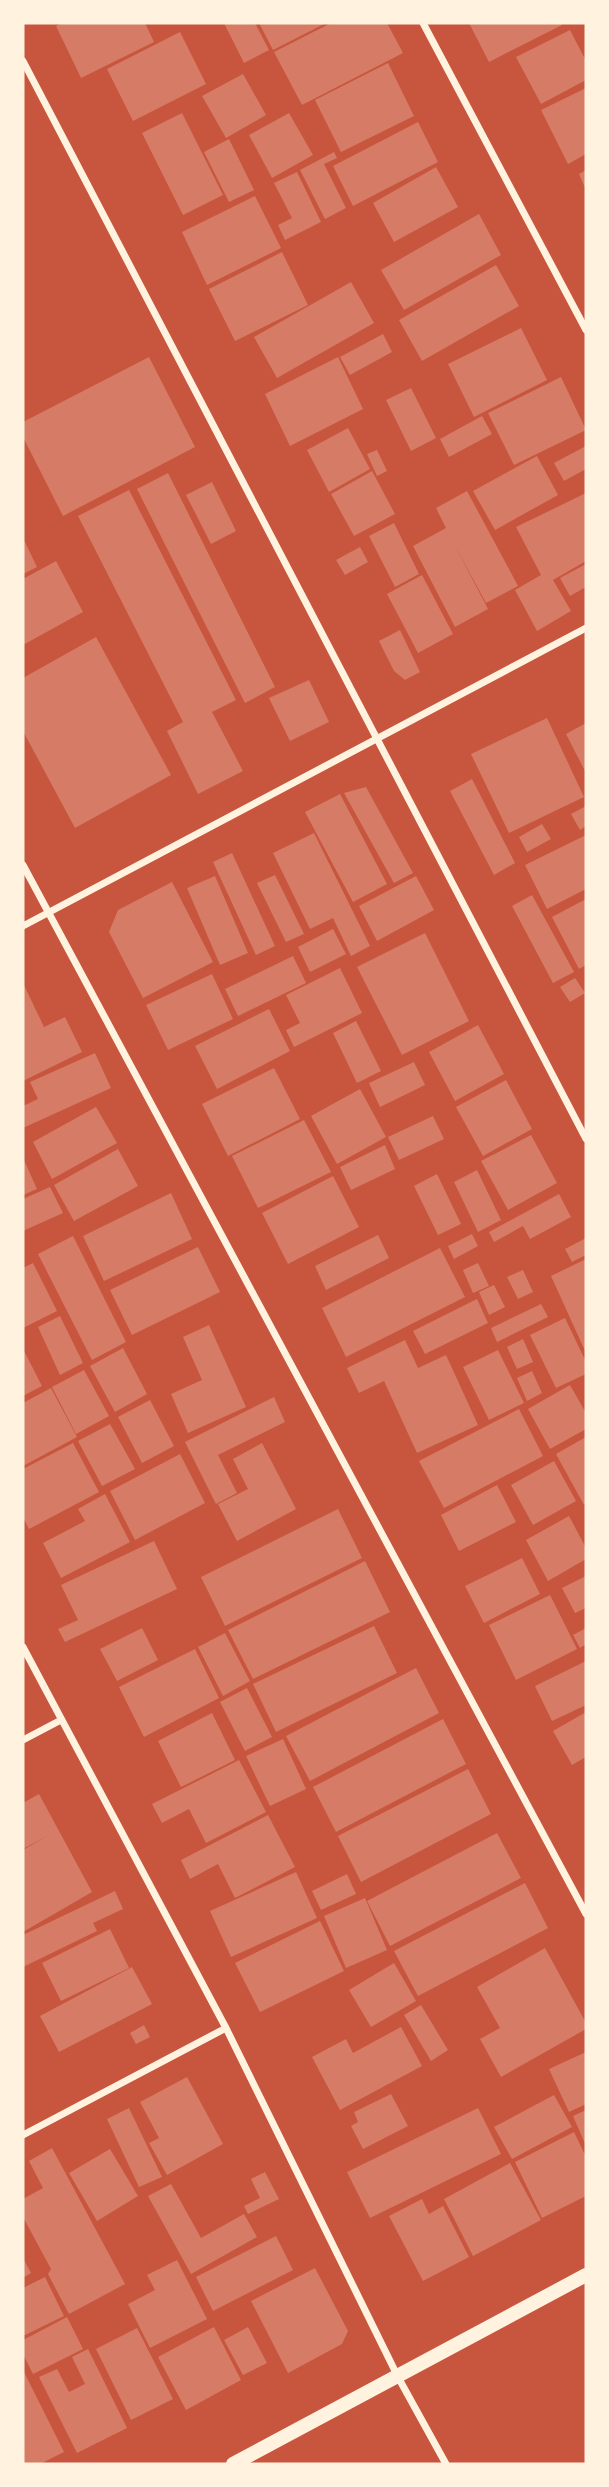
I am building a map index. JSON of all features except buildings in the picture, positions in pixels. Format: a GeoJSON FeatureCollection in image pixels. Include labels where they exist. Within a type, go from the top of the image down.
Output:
{"type":"FeatureCollection","features":[{"type":"Feature","properties":{"kind":"main road"},"geometry":{"type":"LineString","coordinates":[[233,2464],[586,2275]]}},
{"type":"Feature","properties":{"kind":"street"},"geometry":{"type":"LineString","coordinates":[[423,23],[586,330]]}},
{"type":"Feature","properties":{"kind":"street"},"geometry":{"type":"LineString","coordinates":[[23,61],[586,1139]]}},
{"type":"Feature","properties":{"kind":"street"},"geometry":{"type":"LineString","coordinates":[[23,926],[586,628]]}},
{"type":"Feature","properties":{"kind":"street"},"geometry":{"type":"LineString","coordinates":[[23,865],[586,1914]]}},
{"type":"Feature","properties":{"kind":"street"},"geometry":{"type":"LineString","coordinates":[[23,1647],[226,2028],[398,2378],[446,2464]]}},
{"type":"Feature","properties":{"kind":"street"},"geometry":{"type":"LineString","coordinates":[[23,1740],[61,1720]]}},
{"type":"Feature","properties":{"kind":"street"},"geometry":{"type":"LineString","coordinates":[[23,2135],[226,2028]]}}]}
